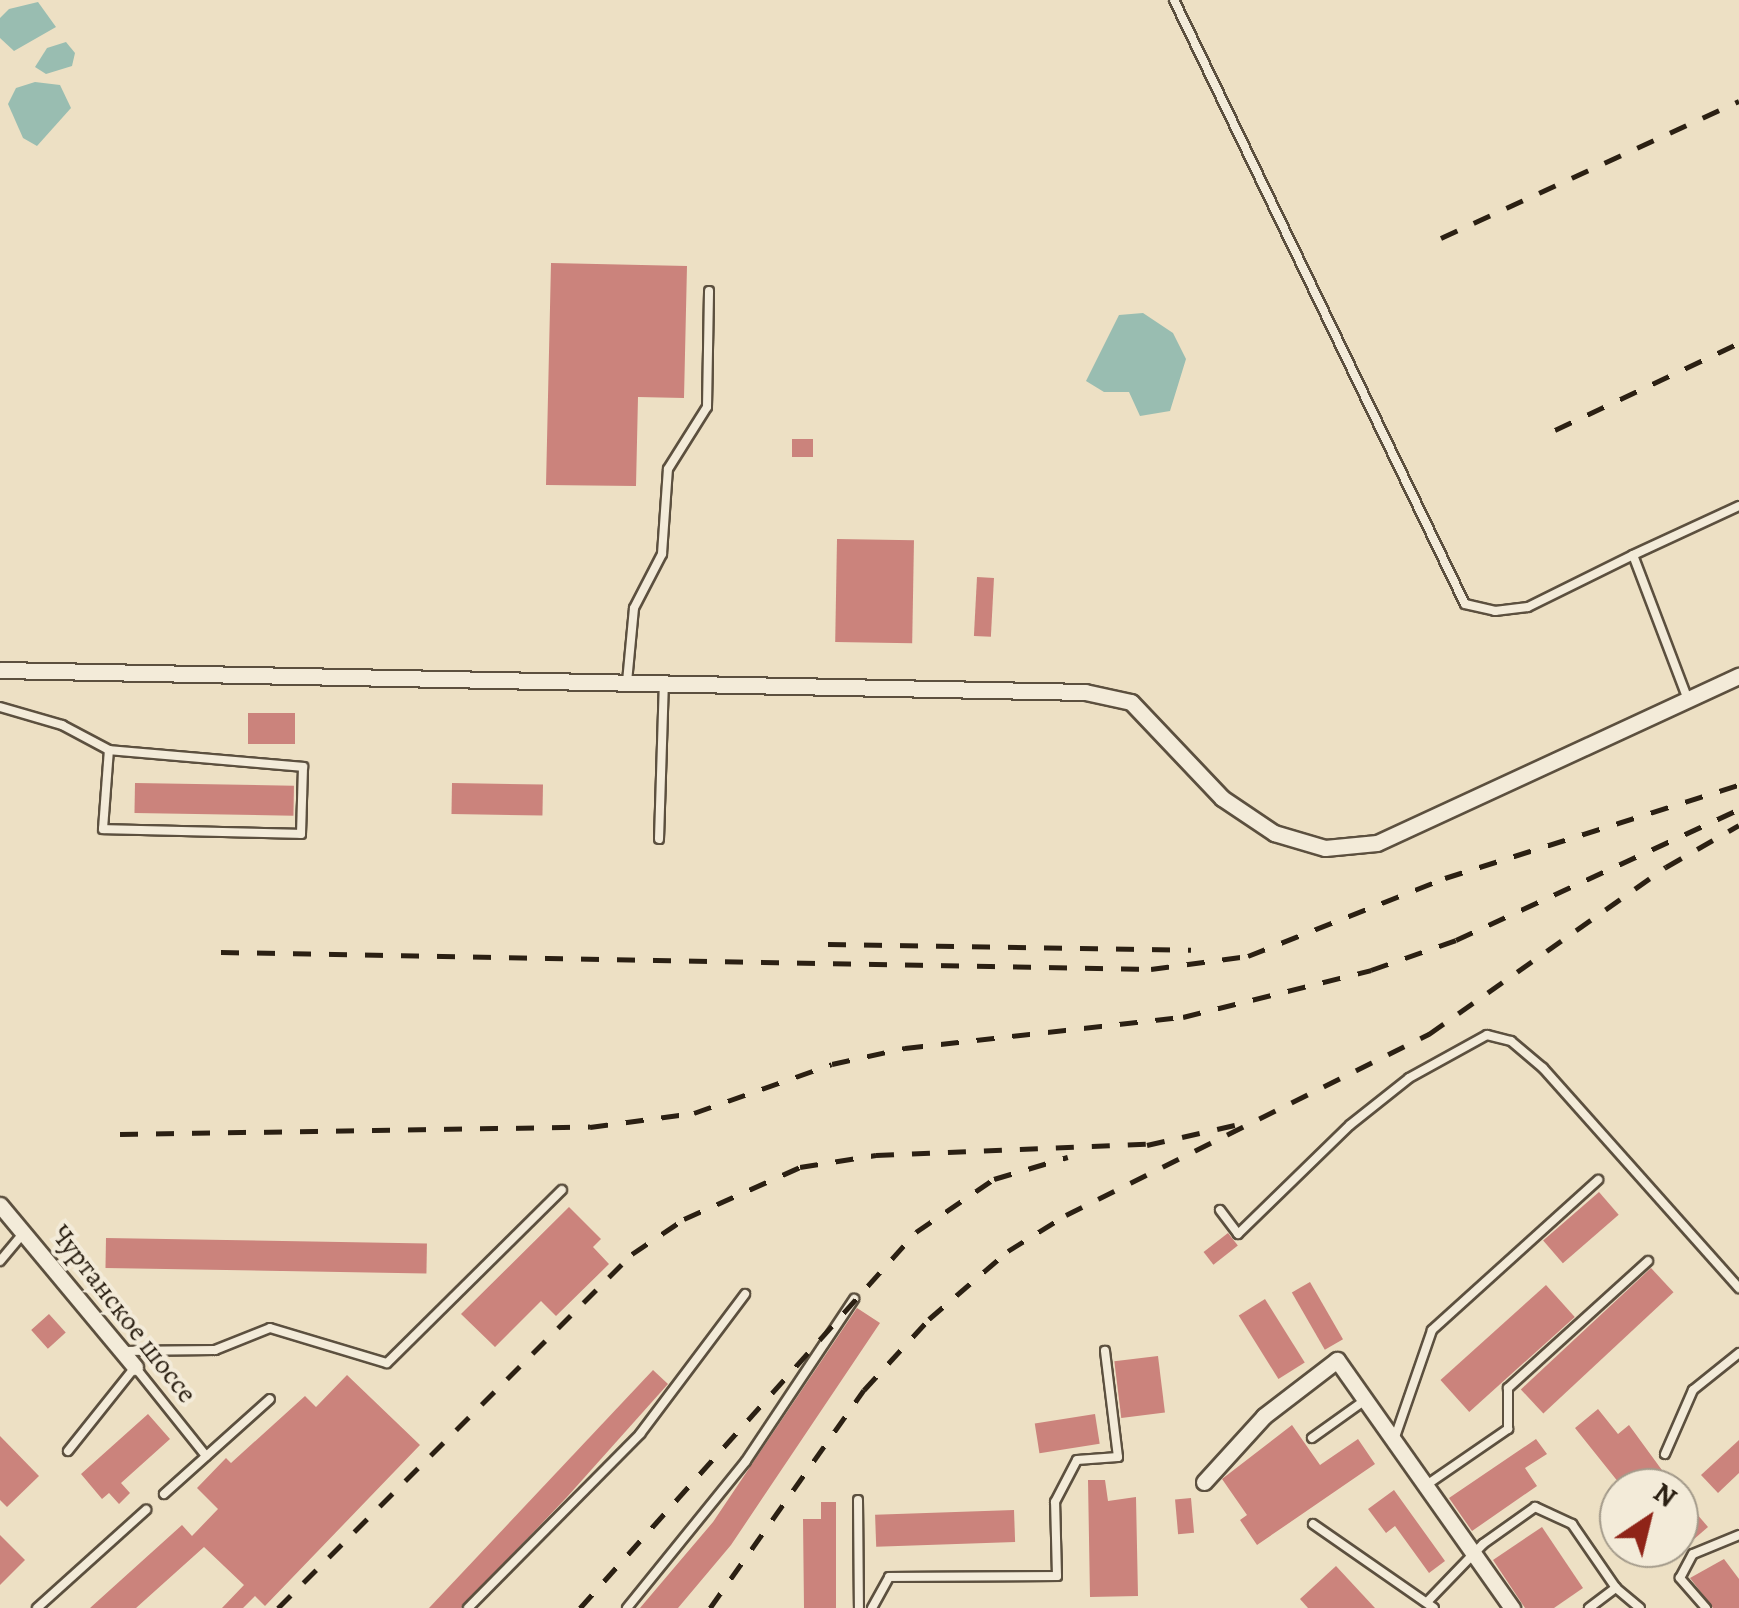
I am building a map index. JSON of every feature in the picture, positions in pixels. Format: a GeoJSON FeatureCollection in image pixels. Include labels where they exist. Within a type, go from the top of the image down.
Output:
{"type":"FeatureCollection","features":[{"type":"Feature","properties":{"kind":"street"},"geometry":{"type":"LineString","coordinates":[[0,670],[1085,692],[1131,702],[1222,798],[1274,833],[1325,848],[1376,843],[1739,676]]}},
{"type":"Feature","properties":{"kind":"street","name":"Чуртанское шоссе"},"geometry":{"type":"LineString","coordinates":[[0,1205],[26,1231],[135,1368]]}},
{"type":"Feature","properties":{"kind":"street"},"geometry":{"type":"LineString","coordinates":[[1204,1482],[1264,1416],[1337,1360],[1512,1608]]}},
{"type":"Feature","properties":{"kind":"lane"},"geometry":{"type":"LineString","coordinates":[[1174,0],[1465,604],[1495,611],[1528,607],[1739,506]]}},
{"type":"Feature","properties":{"kind":"lane"},"geometry":{"type":"LineString","coordinates":[[628,682],[634,608],[662,554],[668,469],[707,406],[709,292]]}},
{"type":"Feature","properties":{"kind":"lane"},"geometry":{"type":"LineString","coordinates":[[1634,555],[1688,700]]}},
{"type":"Feature","properties":{"kind":"lane"},"geometry":{"type":"LineString","coordinates":[[660,839],[664,683]]}},
{"type":"Feature","properties":{"kind":"lane"},"geometry":{"type":"LineString","coordinates":[[0,707],[62,725],[109,750],[303,767],[301,834],[103,829],[109,750]]}},
{"type":"Feature","properties":{"kind":"lane"},"geometry":{"type":"LineString","coordinates":[[1220,1210],[1238,1234],[1350,1124],[1409,1078],[1487,1035],[1511,1041],[1543,1068],[1739,1288]]}},
{"type":"Feature","properties":{"kind":"lane"},"geometry":{"type":"LineString","coordinates":[[1394,1441],[1432,1330],[1598,1180]]}},
{"type":"Feature","properties":{"kind":"lane"},"geometry":{"type":"LineString","coordinates":[[122,1351],[215,1350],[270,1328],[387,1363],[562,1190]]}},
{"type":"Feature","properties":{"kind":"lane"},"geometry":{"type":"LineString","coordinates":[[0,1261],[26,1231]]}},
{"type":"Feature","properties":{"kind":"lane"},"geometry":{"type":"LineString","coordinates":[[1426,1486],[1508,1430],[1508,1388],[1648,1261]]}},
{"type":"Feature","properties":{"kind":"lane"},"geometry":{"type":"LineString","coordinates":[[468,1608],[640,1434],[745,1294]]}},
{"type":"Feature","properties":{"kind":"lane"},"geometry":{"type":"LineString","coordinates":[[627,1608],[746,1461],[854,1299]]}},
{"type":"Feature","properties":{"kind":"lane"},"geometry":{"type":"LineString","coordinates":[[872,1608],[888,1578],[1058,1576],[1055,1502],[1076,1460],[1118,1457],[1105,1351]]}},
{"type":"Feature","properties":{"kind":"lane"},"geometry":{"type":"LineString","coordinates":[[1665,1454],[1692,1390],[1739,1353]]}},
{"type":"Feature","properties":{"kind":"lane"},"geometry":{"type":"LineString","coordinates":[[68,1451],[135,1368]]}},
{"type":"Feature","properties":{"kind":"lane","name":"Чуртанское шоссе"},"geometry":{"type":"LineString","coordinates":[[135,1368],[206,1456]]}},
{"type":"Feature","properties":{"kind":"lane"},"geometry":{"type":"LineString","coordinates":[[164,1494],[270,1399]]}},
{"type":"Feature","properties":{"kind":"lane"},"geometry":{"type":"LineString","coordinates":[[1312,1438],[1365,1400]]}},
{"type":"Feature","properties":{"kind":"lane"},"geometry":{"type":"LineString","coordinates":[[858,1500],[858,1608]]}},
{"type":"Feature","properties":{"kind":"lane"},"geometry":{"type":"LineString","coordinates":[[1314,1524],[1432,1604],[1474,1554],[1534,1507],[1572,1524],[1616,1588],[1640,1608]]}},
{"type":"Feature","properties":{"kind":"lane"},"geometry":{"type":"LineString","coordinates":[[37,1608],[146,1510]]}},
{"type":"Feature","properties":{"kind":"lane"},"geometry":{"type":"LineString","coordinates":[[1706,1608],[1680,1578],[1693,1554],[1739,1535]]}},
{"type":"Feature","properties":{"kind":"lane"},"geometry":{"type":"LineString","coordinates":[[1589,1608],[1616,1588]]}},
{"type":"Feature","properties":{"kind":"water"},"geometry":{"type":"Polygon","coordinates":[[[38,2],[56,27],[14,51],[0,38],[0,18],[9,9],[38,2]]]}},
{"type":"Feature","properties":{"kind":"water"},"geometry":{"type":"Polygon","coordinates":[[[66,42],[75,53],[72,66],[46,74],[35,67],[47,48],[66,42]]]}},
{"type":"Feature","properties":{"kind":"water"},"geometry":{"type":"Polygon","coordinates":[[[35,82],[60,85],[71,108],[37,146],[23,138],[8,104],[16,88],[35,82]]]}},
{"type":"Feature","properties":{"kind":"water"},"geometry":{"type":"Polygon","coordinates":[[[1143,313],[1173,333],[1186,359],[1170,411],[1140,416],[1129,392],[1104,392],[1086,381],[1119,315],[1143,313]]]}},
{"type":"Feature","properties":{"kind":"building"},"geometry":{"type":"Polygon","coordinates":[[[551,263],[687,266],[684,398],[638,397],[636,486],[546,485],[551,263]]]}},
{"type":"Feature","properties":{"kind":"building"},"geometry":{"type":"Polygon","coordinates":[[[792,439],[813,439],[813,457],[792,457],[792,439]]]}},
{"type":"Feature","properties":{"kind":"building"},"geometry":{"type":"Polygon","coordinates":[[[837,539],[914,540],[912,643],[835,642],[837,539]]]}},
{"type":"Feature","properties":{"kind":"building"},"geometry":{"type":"Polygon","coordinates":[[[977,577],[994,578],[991,637],[974,636],[977,577]]]}},
{"type":"Feature","properties":{"kind":"building"},"geometry":{"type":"Polygon","coordinates":[[[248,713],[295,713],[295,744],[248,744],[248,713]]]}},
{"type":"Feature","properties":{"kind":"building"},"geometry":{"type":"Polygon","coordinates":[[[135,783],[294,786],[293,816],[134,813],[135,783]]]}},
{"type":"Feature","properties":{"kind":"building"},"geometry":{"type":"Polygon","coordinates":[[[452,783],[543,785],[542,816],[451,814],[452,783]]]}},
{"type":"Feature","properties":{"kind":"building"},"geometry":{"type":"Polygon","coordinates":[[[1599,1192],[1619,1215],[1563,1263],[1543,1241],[1599,1192]]]}},
{"type":"Feature","properties":{"kind":"building"},"geometry":{"type":"Polygon","coordinates":[[[569,1207],[601,1239],[593,1247],[609,1264],[556,1316],[541,1301],[495,1347],[461,1314],[569,1207]]]}},
{"type":"Feature","properties":{"kind":"building"},"geometry":{"type":"Polygon","coordinates":[[[1228,1233],[1238,1246],[1213,1265],[1204,1252],[1228,1233]]]}},
{"type":"Feature","properties":{"kind":"building"},"geometry":{"type":"Polygon","coordinates":[[[106,1238],[427,1244],[426,1274],[105,1268],[106,1238]]]}},
{"type":"Feature","properties":{"kind":"building"},"geometry":{"type":"Polygon","coordinates":[[[1651,1268],[1674,1292],[1543,1414],[1521,1389],[1651,1268]]]}},
{"type":"Feature","properties":{"kind":"building"},"geometry":{"type":"Polygon","coordinates":[[[1310,1282],[1343,1339],[1325,1350],[1292,1292],[1310,1282]]]}},
{"type":"Feature","properties":{"kind":"building"},"geometry":{"type":"Polygon","coordinates":[[[1546,1285],[1575,1317],[1469,1412],[1440,1380],[1546,1285]]]}},
{"type":"Feature","properties":{"kind":"building"},"geometry":{"type":"Polygon","coordinates":[[[1265,1299],[1305,1363],[1278,1379],[1239,1315],[1265,1299]]]}},
{"type":"Feature","properties":{"kind":"building"},"geometry":{"type":"Polygon","coordinates":[[[857,1308],[880,1323],[731,1545],[678,1608],[640,1608],[713,1522],[857,1308]]]}},
{"type":"Feature","properties":{"kind":"building"},"geometry":{"type":"Polygon","coordinates":[[[49,1314],[66,1333],[48,1349],[31,1330],[49,1314]]]}},
{"type":"Feature","properties":{"kind":"building"},"geometry":{"type":"Polygon","coordinates":[[[1158,1356],[1165,1413],[1121,1418],[1114,1361],[1158,1356]]]}},
{"type":"Feature","properties":{"kind":"building"},"geometry":{"type":"Polygon","coordinates":[[[653,1370],[668,1384],[567,1497],[461,1608],[429,1608],[653,1370]]]}},
{"type":"Feature","properties":{"kind":"building"},"geometry":{"type":"Polygon","coordinates":[[[347,1375],[420,1445],[265,1606],[255,1596],[243,1608],[222,1608],[244,1585],[204,1547],[136,1608],[90,1608],[182,1525],[192,1536],[218,1509],[197,1488],[226,1458],[231,1463],[305,1396],[316,1407],[347,1375]]]}},
{"type":"Feature","properties":{"kind":"building"},"geometry":{"type":"Polygon","coordinates":[[[1598,1409],[1618,1434],[1629,1425],[1660,1468],[1607,1468],[1575,1428],[1598,1409]]]}},
{"type":"Feature","properties":{"kind":"building"},"geometry":{"type":"Polygon","coordinates":[[[148,1414],[170,1439],[121,1483],[130,1493],[119,1504],[109,1493],[102,1499],[81,1474],[148,1414]]]}},
{"type":"Feature","properties":{"kind":"building"},"geometry":{"type":"Polygon","coordinates":[[[1095,1414],[1100,1444],[1039,1453],[1035,1424],[1095,1414]]]}},
{"type":"Feature","properties":{"kind":"building"},"geometry":{"type":"Polygon","coordinates":[[[1292,1425],[1320,1465],[1358,1439],[1375,1464],[1257,1545],[1240,1520],[1247,1515],[1222,1479],[1292,1425]]]}},
{"type":"Feature","properties":{"kind":"building"},"geometry":{"type":"Polygon","coordinates":[[[0,1436],[39,1476],[7,1507],[0,1500],[0,1436]]]}},
{"type":"Feature","properties":{"kind":"building"},"geometry":{"type":"Polygon","coordinates":[[[1536,1439],[1547,1454],[1525,1468],[1537,1486],[1472,1531],[1449,1498],[1536,1439]]]}},
{"type":"Feature","properties":{"kind":"building"},"geometry":{"type":"Polygon","coordinates":[[[1739,1440],[1739,1473],[1718,1493],[1701,1475],[1739,1440]]]}},
{"type":"Feature","properties":{"kind":"building"},"geometry":{"type":"Polygon","coordinates":[[[1088,1480],[1105,1480],[1108,1501],[1136,1497],[1138,1596],[1090,1597],[1088,1480]]]}},
{"type":"Feature","properties":{"kind":"building"},"geometry":{"type":"Polygon","coordinates":[[[1394,1490],[1445,1561],[1429,1573],[1395,1526],[1386,1533],[1368,1509],[1394,1490]]]}},
{"type":"Feature","properties":{"kind":"building"},"geometry":{"type":"Polygon","coordinates":[[[1191,1498],[1194,1533],[1178,1534],[1175,1499],[1191,1498]]]}},
{"type":"Feature","properties":{"kind":"building"},"geometry":{"type":"Polygon","coordinates":[[[821,1502],[836,1502],[836,1608],[804,1608],[803,1519],[821,1519],[821,1502]]]}},
{"type":"Feature","properties":{"kind":"building"},"geometry":{"type":"Polygon","coordinates":[[[1014,1510],[1015,1542],[876,1547],[875,1515],[1014,1510]]]}},
{"type":"Feature","properties":{"kind":"building"},"geometry":{"type":"Polygon","coordinates":[[[1699,1516],[1708,1527],[1699,1535],[1699,1516]]]}},
{"type":"Feature","properties":{"kind":"building"},"geometry":{"type":"Polygon","coordinates":[[[1542,1527],[1583,1588],[1554,1608],[1525,1608],[1493,1560],[1542,1527]]]}},
{"type":"Feature","properties":{"kind":"building"},"geometry":{"type":"Polygon","coordinates":[[[0,1535],[25,1560],[0,1585],[0,1535]]]}},
{"type":"Feature","properties":{"kind":"building"},"geometry":{"type":"Polygon","coordinates":[[[1724,1559],[1739,1579],[1739,1608],[1713,1608],[1690,1578],[1724,1559]]]}},
{"type":"Feature","properties":{"kind":"building"},"geometry":{"type":"Polygon","coordinates":[[[1336,1566],[1375,1608],[1308,1608],[1300,1599],[1336,1566]]]}},
{"type":"Feature","properties":{"kind":"railway"},"geometry":{"type":"LineString","coordinates":[[1441,238],[1739,101]]}},
{"type":"Feature","properties":{"kind":"railway"},"geometry":{"type":"LineString","coordinates":[[1555,430],[1739,343]]}},
{"type":"Feature","properties":{"kind":"railway"},"geometry":{"type":"LineString","coordinates":[[221,952],[1151,969],[1248,956],[1445,878],[1739,785]]}},
{"type":"Feature","properties":{"kind":"railway"},"geometry":{"type":"LineString","coordinates":[[120,1134],[590,1127],[694,1113],[832,1064],[905,1048],[1183,1017],[1371,970],[1456,940],[1739,809]]}},
{"type":"Feature","properties":{"kind":"railway"},"geometry":{"type":"LineString","coordinates":[[710,1608],[864,1390],[929,1319],[1008,1251],[1066,1215],[1429,1034],[1666,867],[1739,825]]}},
{"type":"Feature","properties":{"kind":"railway"},"geometry":{"type":"LineString","coordinates":[[828,944],[1191,950]]}},
{"type":"Feature","properties":{"kind":"railway"},"geometry":{"type":"LineString","coordinates":[[1147,1145],[1235,1125]]}},
{"type":"Feature","properties":{"kind":"railway"},"geometry":{"type":"LineString","coordinates":[[278,1608],[632,1254],[684,1219],[800,1167],[876,1155],[1158,1143]]}},
{"type":"Feature","properties":{"kind":"railway"},"geometry":{"type":"LineString","coordinates":[[580,1608],[916,1232],[994,1179],[1068,1157]]}}]}
